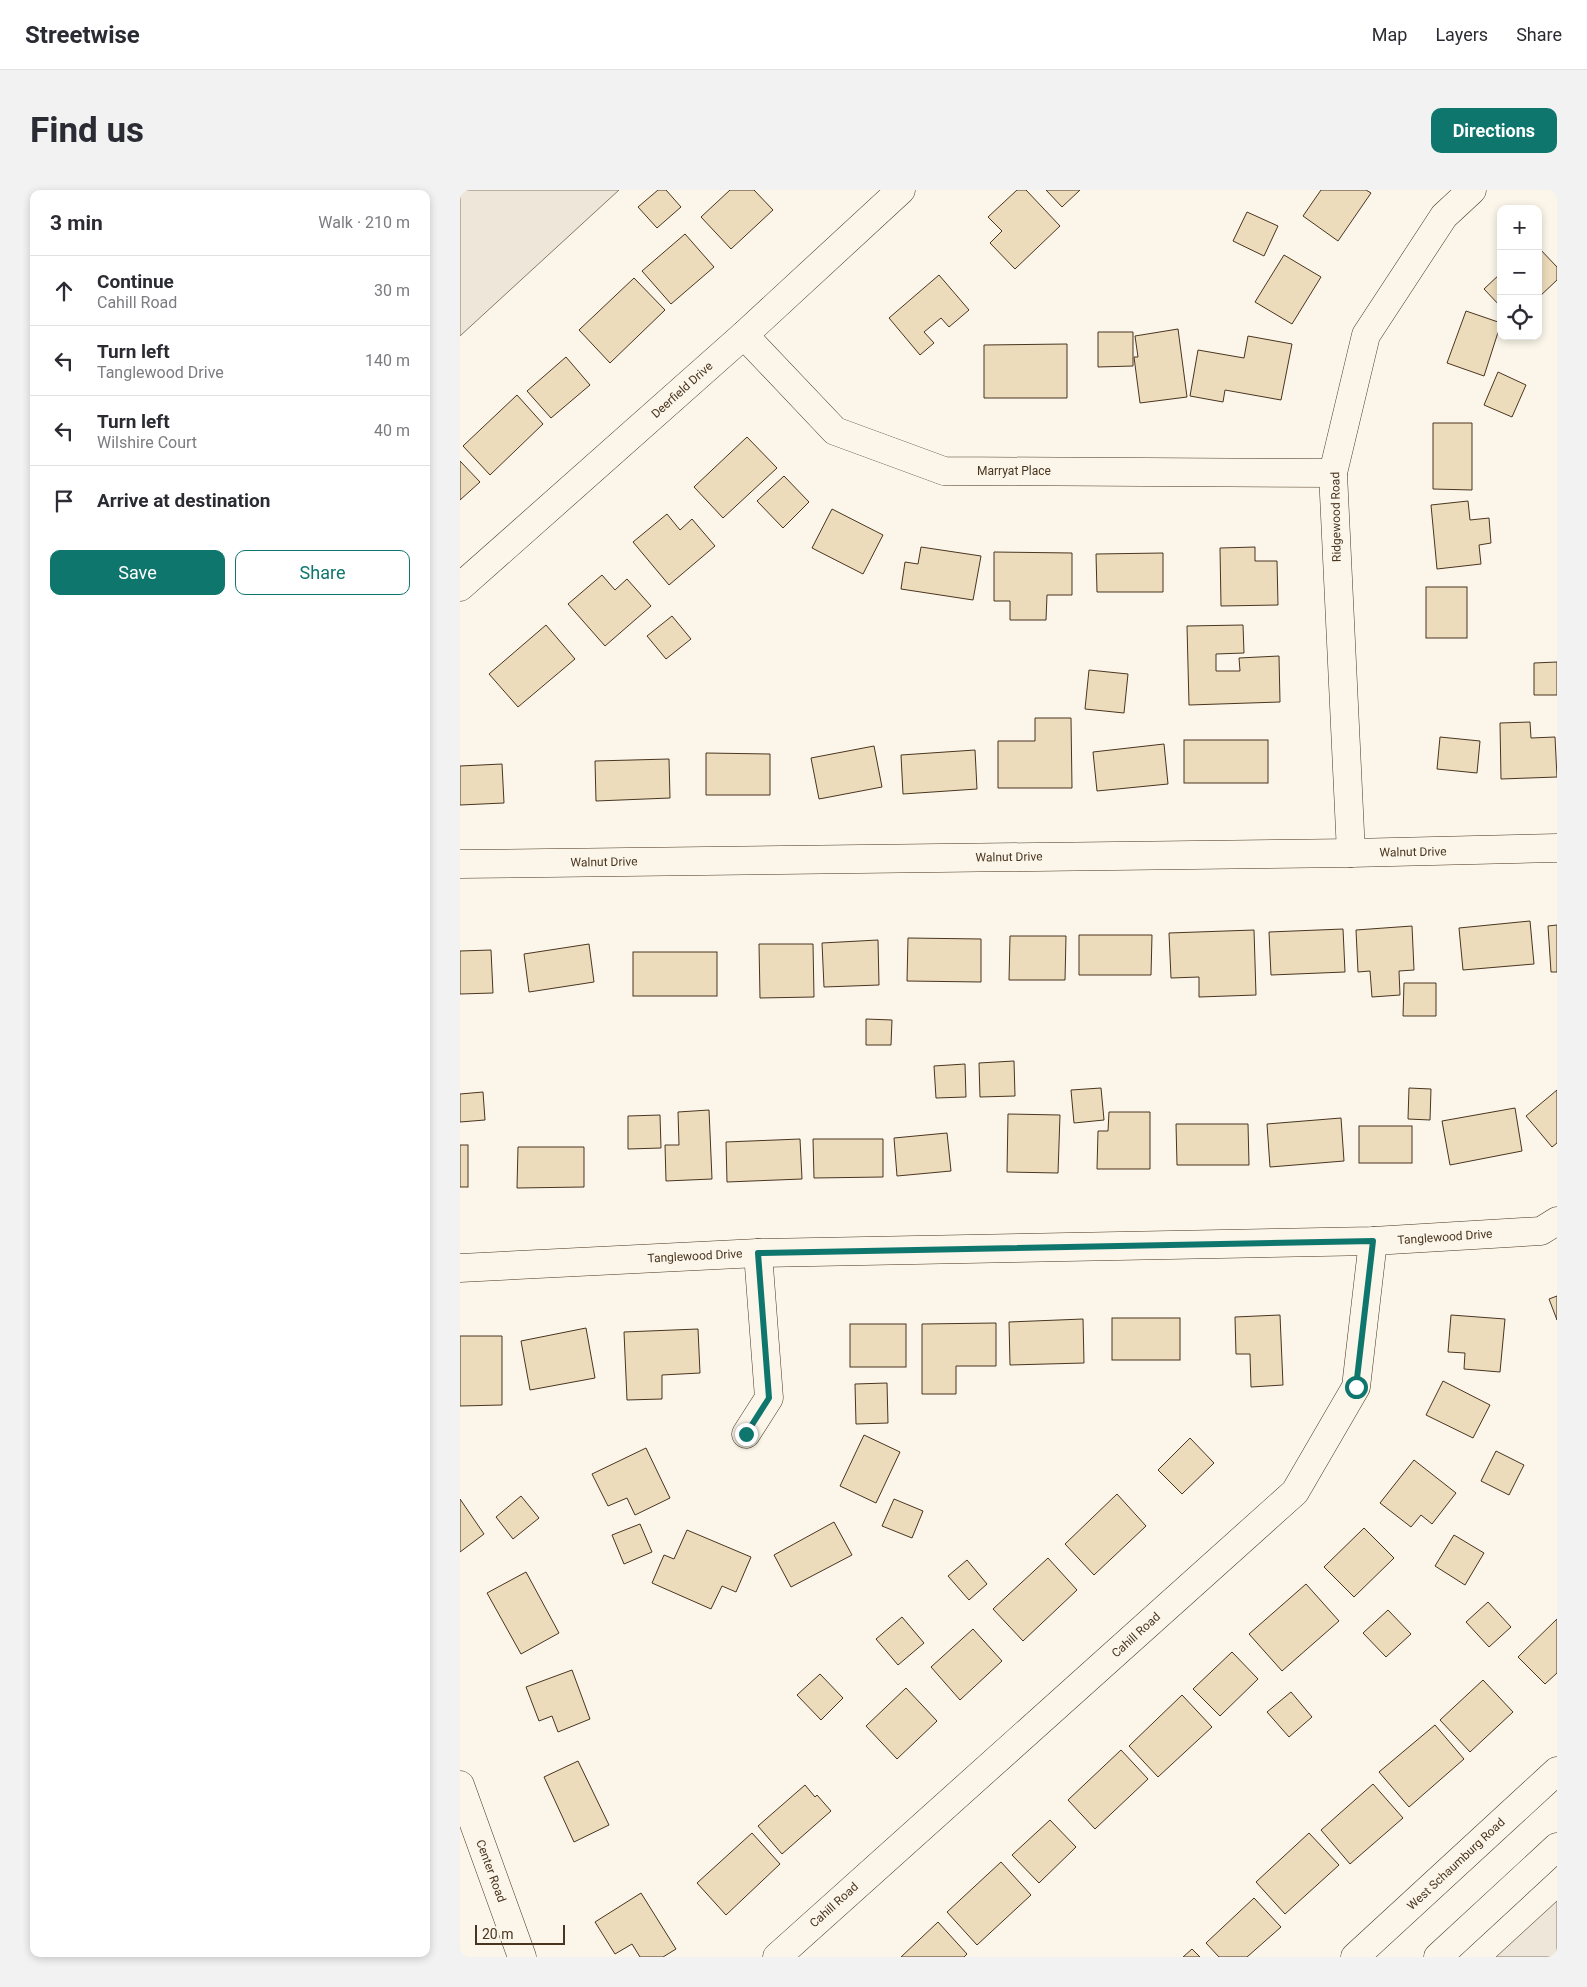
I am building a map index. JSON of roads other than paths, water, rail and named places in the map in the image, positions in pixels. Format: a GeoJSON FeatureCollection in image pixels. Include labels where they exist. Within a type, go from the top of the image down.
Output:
{"type":"FeatureCollection","features":[{"type":"Feature","properties":{"kind":"street","name":"Deerfield Drive"},"geometry":{"type":"LineString","coordinates":[[460,587],[744,335],[901,190]]}},
{"type":"Feature","properties":{"kind":"street","name":"Ridgewood Road"},"geometry":{"type":"LineString","coordinates":[[1351,853],[1333,473],[1366,335],[1444,216],[1472,190]]}},
{"type":"Feature","properties":{"kind":"street","name":"Marryat Place"},"geometry":{"type":"LineString","coordinates":[[744,335],[834,431],[944,471],[1333,473]]}},
{"type":"Feature","properties":{"kind":"street","name":"Walnut Drive"},"geometry":{"type":"LineString","coordinates":[[460,864],[1351,853],[1557,848]]}},
{"type":"Feature","properties":{"kind":"street","name":"Tanglewood Drive"},"geometry":{"type":"LineString","coordinates":[[460,1268],[758,1253],[1373,1241],[1541,1230],[1557,1221]]}},
{"type":"Feature","properties":{"kind":"street","name":"Cahill Road"},"geometry":{"type":"LineString","coordinates":[[777,1957],[1295,1492],[1356,1387],[1373,1241]]}},
{"type":"Feature","properties":{"kind":"street"},"geometry":{"type":"LineString","coordinates":[[746,1434],[769,1398],[758,1253]]}},
{"type":"Feature","properties":{"kind":"street","name":"West Schaumburg Road"},"geometry":{"type":"LineString","coordinates":[[1355,1957],[1557,1771]]}},
{"type":"Feature","properties":{"kind":"street","name":"Center Road"},"geometry":{"type":"LineString","coordinates":[[460,1785],[522,1957]]}},
{"type":"Feature","properties":{"kind":"street"},"geometry":{"type":"LineString","coordinates":[[1438,1957],[1557,1847]]}}]}
